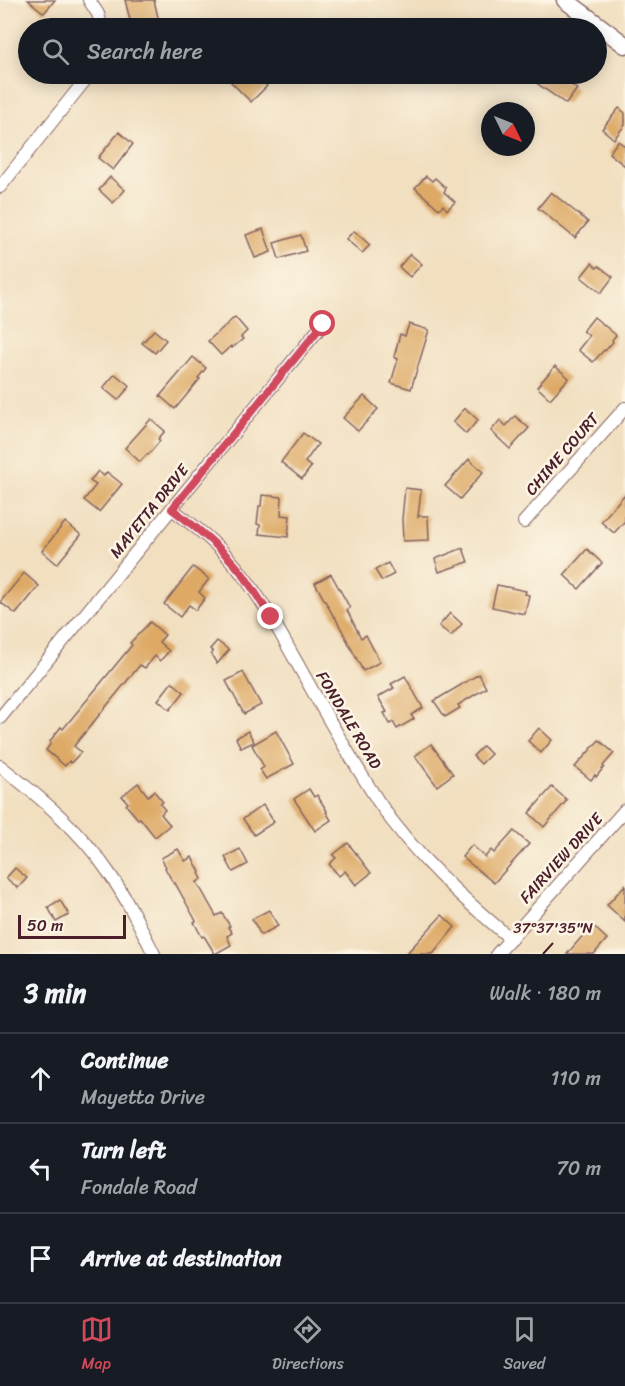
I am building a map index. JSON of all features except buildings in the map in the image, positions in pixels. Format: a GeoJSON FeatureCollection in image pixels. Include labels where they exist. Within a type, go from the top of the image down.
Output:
{"type":"FeatureCollection","features":[{"type":"Feature","properties":{"kind":"street"},"geometry":{"type":"LineString","coordinates":[[89,0],[99,18]]}},
{"type":"Feature","properties":{"kind":"street"},"geometry":{"type":"LineString","coordinates":[[565,0],[590,18]]}},
{"type":"Feature","properties":{"kind":"street"},"geometry":{"type":"LineString","coordinates":[[607,30],[622,41]]}},
{"type":"Feature","properties":{"kind":"street"},"geometry":{"type":"LineString","coordinates":[[0,187],[82,84]]}},
{"type":"Feature","properties":{"kind":"street","name":"MAYETTA DRIVE"},"geometry":{"type":"LineString","coordinates":[[0,718],[323,324]]}},
{"type":"Feature","properties":{"kind":"street","name":"CHIME COURT"},"geometry":{"type":"LineString","coordinates":[[524,522],[625,408]]}},
{"type":"Feature","properties":{"kind":"street","name":"FONDALE ROAD"},"geometry":{"type":"LineString","coordinates":[[172,509],[224,553],[242,574],[271,617],[374,793],[405,837],[474,908],[511,939]]}},
{"type":"Feature","properties":{"kind":"street"},"geometry":{"type":"LineString","coordinates":[[0,766],[82,838],[127,900],[154,954]]}},
{"type":"Feature","properties":{"kind":"street","name":"FAIRVIEW DRIVE"},"geometry":{"type":"LineString","coordinates":[[497,954],[625,810]]}},
{"type":"Feature","properties":{"kind":"route"},"geometry":{"type":"LineString","coordinates":[[271,617],[242,574],[224,553],[172,509],[323,324]]}}]}
